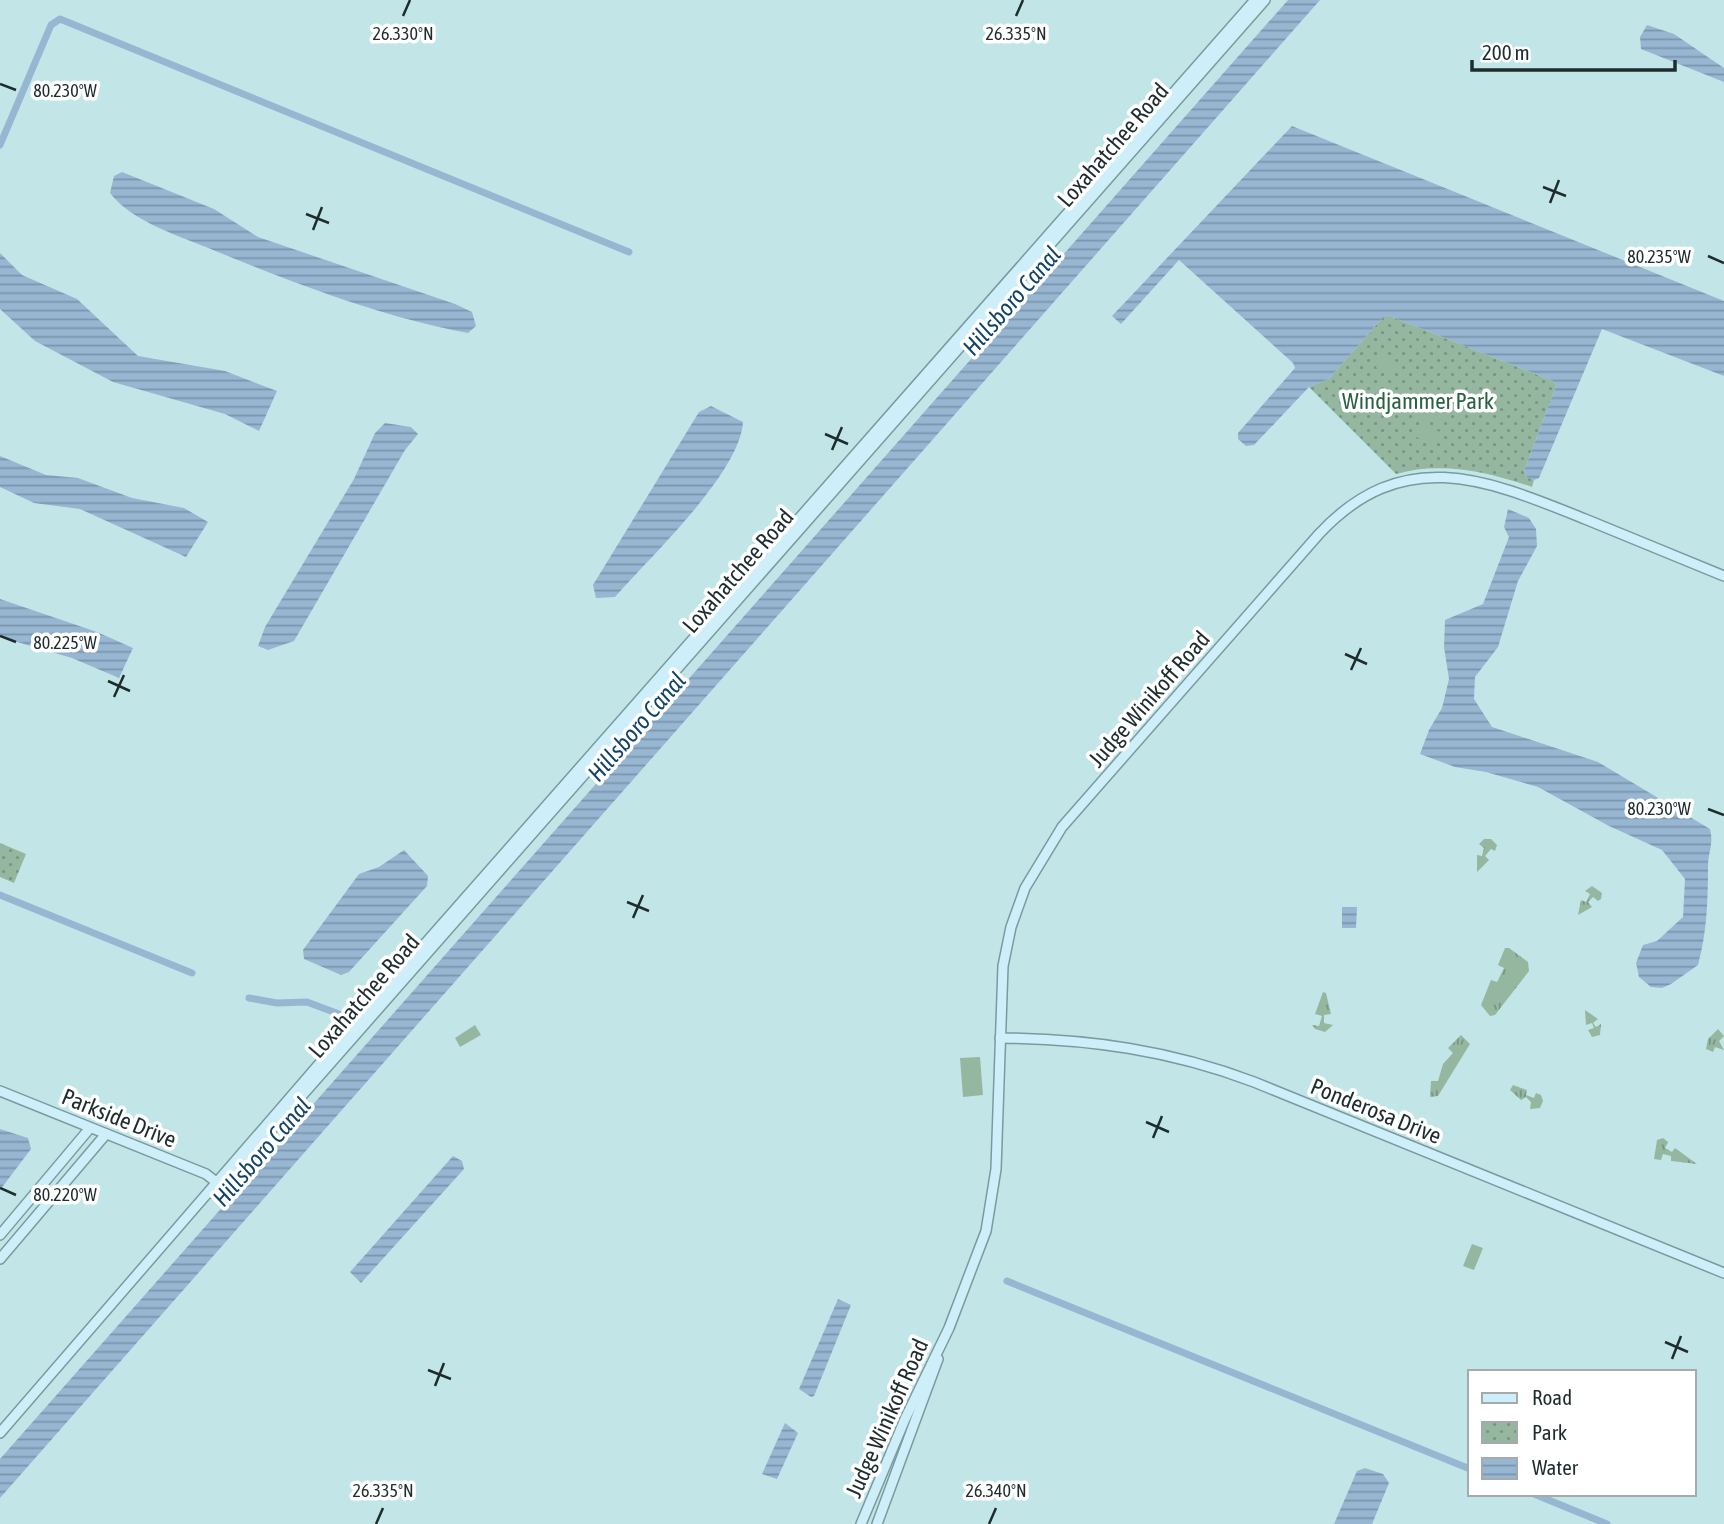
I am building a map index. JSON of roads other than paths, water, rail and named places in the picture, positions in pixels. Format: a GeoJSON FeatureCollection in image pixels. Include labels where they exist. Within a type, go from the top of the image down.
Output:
{"type":"FeatureCollection","features":[{"type":"Feature","properties":{"kind":"main road","name":"Loxahatchee Road"},"geometry":{"type":"LineString","coordinates":[[219,1184],[1255,0]]}},
{"type":"Feature","properties":{"kind":"main road","name":"Loxahatchee Road"},"geometry":{"type":"LineString","coordinates":[[0,1433],[1265,0]]}},
{"type":"Feature","properties":{"kind":"main road","name":"Judge Winikoff Road"},"geometry":{"type":"LineString","coordinates":[[877,1524],[980,1248],[992,1200],[1003,966],[1011,927],[1025,888],[1050,842],[1319,534],[1359,501],[1384,489],[1420,479],[1477,480],[1507,488],[1724,576]]}},
{"type":"Feature","properties":{"kind":"main road","name":"Ponderosa Drive"},"geometry":{"type":"LineString","coordinates":[[1000,1038],[1109,1044],[1209,1066],[1724,1273]]}},
{"type":"Feature","properties":{"kind":"main road","name":"Parkside Drive"},"geometry":{"type":"LineString","coordinates":[[0,1091],[206,1174],[219,1184]]}},
{"type":"Feature","properties":{"kind":"main road"},"geometry":{"type":"LineString","coordinates":[[0,1235],[90,1128]]}},
{"type":"Feature","properties":{"kind":"main road"},"geometry":{"type":"LineString","coordinates":[[0,1259],[106,1134]]}},
{"type":"Feature","properties":{"kind":"main road","name":"Judge Winikoff Road"},"geometry":{"type":"LineString","coordinates":[[861,1524],[905,1419],[948,1328]]}},
{"type":"Feature","properties":{"kind":"water","name":"Hillsboro Canal"},"geometry":{"type":"Polygon","coordinates":[[[1288,0],[1320,0],[0,1498],[0,1459],[1288,0]]]}},
{"type":"Feature","properties":{"kind":"water"},"geometry":{"type":"Polygon","coordinates":[[[1647,25],[1674,34],[1724,68],[1724,82],[1641,49],[1640,37],[1647,25]]]}},
{"type":"Feature","properties":{"kind":"water"},"geometry":{"type":"Polygon","coordinates":[[[1292,126],[1724,301],[1724,376],[1602,329],[1539,478],[1534,480],[1527,477],[1524,471],[1556,386],[1553,381],[1392,317],[1383,317],[1329,379],[1309,387],[1254,445],[1246,446],[1238,439],[1238,433],[1295,368],[1293,363],[1179,260],[1121,324],[1112,316],[1292,126]]]}},
{"type":"Feature","properties":{"kind":"water"},"geometry":{"type":"Polygon","coordinates":[[[122,172],[214,209],[258,237],[455,304],[472,312],[476,326],[468,333],[402,318],[276,275],[172,233],[131,212],[110,193],[114,176],[122,172]]]}},
{"type":"Feature","properties":{"kind":"water"},"geometry":{"type":"Polygon","coordinates":[[[0,253],[22,275],[77,299],[138,356],[225,371],[277,391],[259,431],[225,414],[113,382],[35,341],[0,309],[0,253]]]}},
{"type":"Feature","properties":{"kind":"water"},"geometry":{"type":"Polygon","coordinates":[[[711,406],[743,422],[738,443],[727,465],[691,514],[615,597],[596,598],[593,585],[699,412],[711,406]]]}},
{"type":"Feature","properties":{"kind":"water"},"geometry":{"type":"Polygon","coordinates":[[[385,423],[411,427],[418,434],[405,450],[294,641],[268,650],[258,646],[265,627],[354,479],[375,433],[385,423]]]}},
{"type":"Feature","properties":{"kind":"water"},"geometry":{"type":"Polygon","coordinates":[[[0,456],[46,475],[78,478],[132,498],[184,508],[208,522],[186,557],[80,509],[34,503],[0,487],[0,456]]]}},
{"type":"Feature","properties":{"kind":"water"},"geometry":{"type":"Polygon","coordinates":[[[1508,509],[1529,518],[1536,529],[1537,546],[1518,581],[1498,647],[1475,677],[1474,699],[1492,727],[1598,762],[1710,829],[1706,916],[1698,965],[1662,988],[1651,987],[1639,977],[1636,963],[1643,945],[1657,941],[1683,917],[1685,879],[1662,850],[1609,826],[1538,787],[1486,772],[1455,767],[1420,754],[1429,730],[1442,708],[1449,679],[1444,647],[1445,620],[1483,604],[1509,537],[1504,527],[1508,509]]]}},
{"type":"Feature","properties":{"kind":"water"},"geometry":{"type":"Polygon","coordinates":[[[0,599],[97,632],[133,648],[119,678],[72,658],[0,637],[0,599]]]}},
{"type":"Feature","properties":{"kind":"water"},"geometry":{"type":"Polygon","coordinates":[[[404,850],[428,876],[427,886],[349,972],[341,975],[304,959],[303,950],[359,874],[379,867],[404,850]]]}},
{"type":"Feature","properties":{"kind":"water"},"geometry":{"type":"Polygon","coordinates":[[[1342,907],[1357,907],[1356,928],[1342,928],[1342,907]]]}},
{"type":"Feature","properties":{"kind":"water"},"geometry":{"type":"Polygon","coordinates":[[[0,1129],[28,1138],[31,1149],[0,1190],[0,1129]]]}},
{"type":"Feature","properties":{"kind":"water"},"geometry":{"type":"Polygon","coordinates":[[[453,1156],[462,1161],[464,1169],[361,1283],[350,1272],[453,1156]]]}},
{"type":"Feature","properties":{"kind":"water"},"geometry":{"type":"Polygon","coordinates":[[[838,1299],[851,1305],[814,1396],[811,1397],[799,1389],[838,1299]]]}},
{"type":"Feature","properties":{"kind":"water"},"geometry":{"type":"Polygon","coordinates":[[[785,1423],[798,1433],[777,1479],[762,1474],[785,1423]]]}},
{"type":"Feature","properties":{"kind":"water"},"geometry":{"type":"Polygon","coordinates":[[[1365,1468],[1383,1474],[1389,1483],[1372,1524],[1334,1524],[1357,1471],[1365,1468]]]}},
{"type":"Feature","properties":{"kind":"waterway"},"geometry":{"type":"LineString","coordinates":[[0,145],[51,25],[60,19],[629,252]]}},
{"type":"Feature","properties":{"kind":"waterway"},"geometry":{"type":"LineString","coordinates":[[0,895],[192,973]]}},
{"type":"Feature","properties":{"kind":"waterway"},"geometry":{"type":"LineString","coordinates":[[249,998],[277,1003],[307,1002],[347,1017]]}},
{"type":"Feature","properties":{"kind":"waterway"},"geometry":{"type":"LineString","coordinates":[[1007,1281],[1468,1468]]}},
{"type":"Feature","properties":{"kind":"waterway"},"geometry":{"type":"LineString","coordinates":[[1539,1496],[1607,1524]]}},
{"type":"Feature","properties":{"kind":"park label","name":"Windjammer Park"},"geometry":{"type":"Point","coordinates":[1418,401]}}]}
